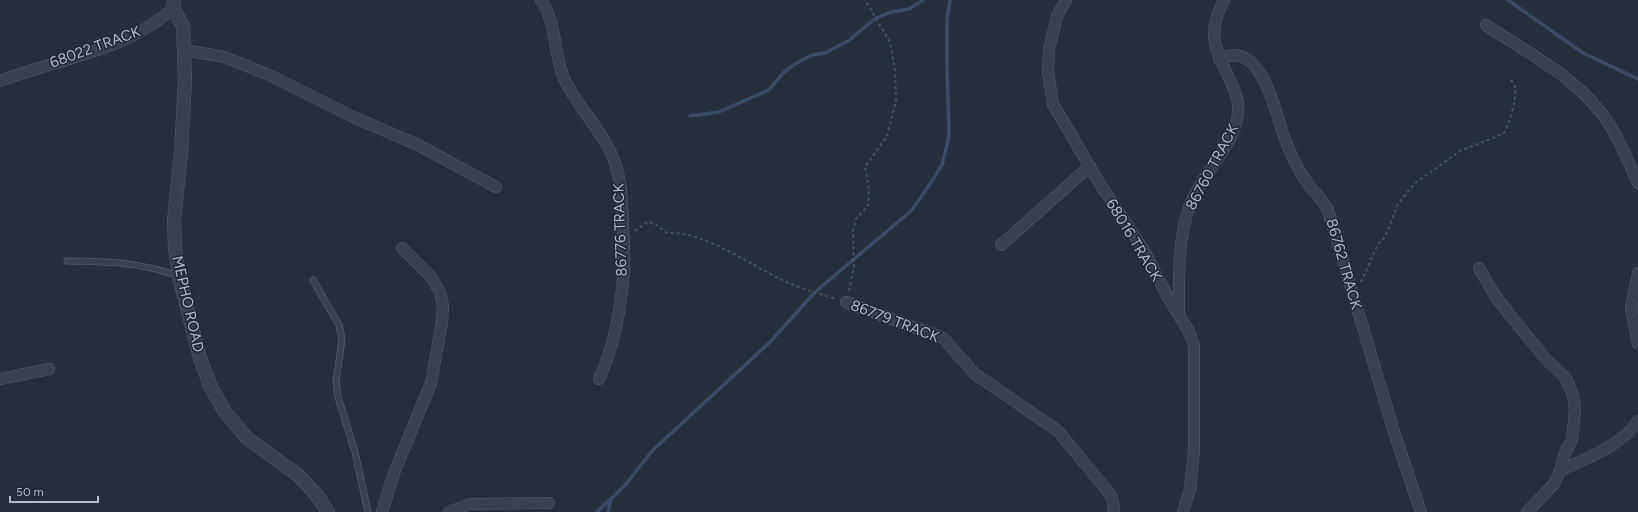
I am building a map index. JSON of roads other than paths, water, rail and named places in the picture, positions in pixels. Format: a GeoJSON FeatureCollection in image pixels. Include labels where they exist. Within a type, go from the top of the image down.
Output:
{"type":"FeatureCollection","features":[{"type":"Feature","properties":{"kind":"street","name":"68022 TRACK"},"geometry":{"type":"LineString","coordinates":[[0,81],[134,36],[163,18],[173,4],[184,0]]}},
{"type":"Feature","properties":{"kind":"street","name":"86776 TRACK"},"geometry":{"type":"LineString","coordinates":[[541,0],[550,18],[557,60],[563,77],[572,95],[608,147],[615,162],[621,191],[624,264],[617,318],[612,342],[599,379]]}},
{"type":"Feature","properties":{"kind":"street","name":"68016 TRACK"},"geometry":{"type":"LineString","coordinates":[[1066,0],[1057,16],[1049,50],[1048,72],[1053,104],[1090,166],[1145,252],[1188,330],[1194,345],[1194,451],[1190,489],[1183,512]]}},
{"type":"Feature","properties":{"kind":"street","name":"86760 TRACK"},"geometry":{"type":"LineString","coordinates":[[1179,316],[1178,284],[1181,247],[1190,204],[1223,150],[1237,120],[1239,110],[1237,95],[1219,59],[1214,36],[1216,20],[1224,0]]}},
{"type":"Feature","properties":{"kind":"street","name":"MEPHO ROAD"},"geometry":{"type":"LineString","coordinates":[[173,4],[183,26],[184,50],[184,114],[174,221],[175,248],[179,276],[200,358],[210,386],[224,411],[246,438],[298,476],[319,498],[328,512]]}},
{"type":"Feature","properties":{"kind":"street"},"geometry":{"type":"LineString","coordinates":[[1486,25],[1547,63],[1580,91],[1611,126],[1638,182]]}},
{"type":"Feature","properties":{"kind":"street"},"geometry":{"type":"LineString","coordinates":[[184,50],[224,57],[267,74],[353,117],[416,144],[496,187]]}},
{"type":"Feature","properties":{"kind":"street","name":"86762 TRACK"},"geometry":{"type":"LineString","coordinates":[[1219,59],[1232,54],[1246,57],[1263,77],[1288,148],[1303,177],[1324,201],[1328,210],[1394,432],[1422,512]]}},
{"type":"Feature","properties":{"kind":"street"},"geometry":{"type":"LineString","coordinates":[[1001,245],[1090,166]]}},
{"type":"Feature","properties":{"kind":"street"},"geometry":{"type":"LineString","coordinates":[[382,512],[394,473],[431,383],[442,322],[443,306],[440,292],[431,277],[402,248]]}},
{"type":"Feature","properties":{"kind":"street"},"geometry":{"type":"LineString","coordinates":[[1479,268],[1494,294],[1510,315],[1545,358],[1566,378],[1573,395],[1574,417],[1572,440],[1566,450],[1560,471],[1554,484],[1527,512]]}},
{"type":"Feature","properties":{"kind":"street"},"geometry":{"type":"LineString","coordinates":[[1638,273],[1631,308],[1638,344]]}},
{"type":"Feature","properties":{"kind":"street","name":"86779 TRACK"},"geometry":{"type":"LineString","coordinates":[[846,302],[943,338],[975,374],[1058,431],[1110,494],[1113,501],[1114,512]]}},
{"type":"Feature","properties":{"kind":"street"},"geometry":{"type":"LineString","coordinates":[[0,379],[49,369]]}},
{"type":"Feature","properties":{"kind":"street"},"geometry":{"type":"LineString","coordinates":[[1560,471],[1610,445],[1638,421]]}},
{"type":"Feature","properties":{"kind":"street"},"geometry":{"type":"LineString","coordinates":[[449,512],[470,504],[549,504]]}},
{"type":"Feature","properties":{"kind":"lane"},"geometry":{"type":"LineString","coordinates":[[67,261],[133,264],[154,268],[179,276]]}},
{"type":"Feature","properties":{"kind":"lane"},"geometry":{"type":"LineString","coordinates":[[313,280],[339,325],[342,339],[336,382],[338,397],[355,452],[368,512]]}},
{"type":"Feature","properties":{"kind":"waterway"},"geometry":{"type":"LineString","coordinates":[[690,116],[719,112],[769,90],[784,72],[795,64],[812,55],[825,53],[848,41],[876,18],[891,12],[909,9],[923,0]]}},
{"type":"Feature","properties":{"kind":"waterway"},"geometry":{"type":"LineString","coordinates":[[597,512],[626,484],[652,451],[770,342],[815,292],[911,211],[928,187],[942,165],[949,136],[947,20],[950,0]]}},
{"type":"Feature","properties":{"kind":"waterway"},"geometry":{"type":"LineString","coordinates":[[1508,0],[1583,53],[1638,79]]}},
{"type":"Feature","properties":{"kind":"waterway"},"geometry":{"type":"LineString","coordinates":[[608,512],[611,499]]}}]}
